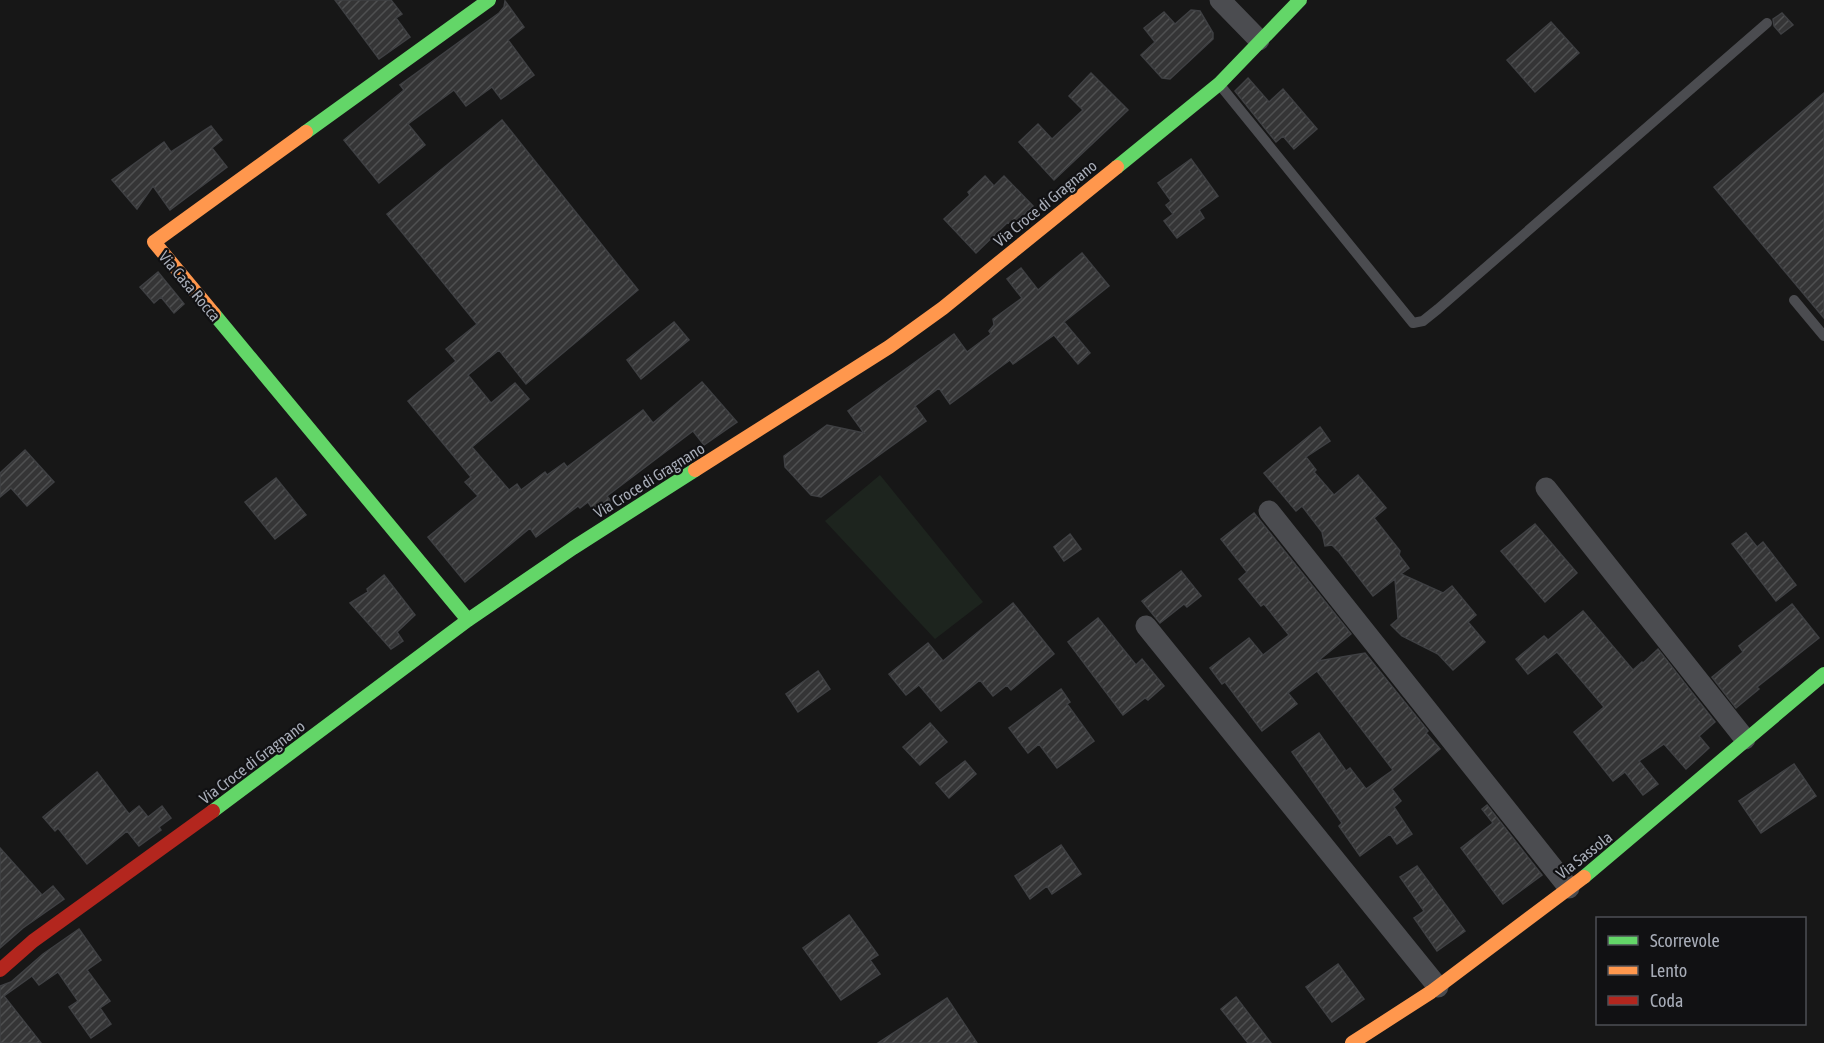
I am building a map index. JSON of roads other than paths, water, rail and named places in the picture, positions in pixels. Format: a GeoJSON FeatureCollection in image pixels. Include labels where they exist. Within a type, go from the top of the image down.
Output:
{"type":"FeatureCollection","features":[{"type":"Feature","properties":{"kind":"street","name":"Via Casa Rocca"},"geometry":{"type":"LineString","coordinates":[[468,620],[154,242],[489,0]]}},
{"type":"Feature","properties":{"kind":"street"},"geometry":{"type":"LineString","coordinates":[[1220,0],[1259,40]]}},
{"type":"Feature","properties":{"kind":"street","name":"Via Croce di Gragnano"},"geometry":{"type":"LineString","coordinates":[[0,970],[33,941],[159,852],[468,620],[573,548],[889,347],[943,308],[1219,84],[1300,0]]}},
{"type":"Feature","properties":{"kind":"street"},"geometry":{"type":"LineString","coordinates":[[1546,488],[1745,739]]}},
{"type":"Feature","properties":{"kind":"street"},"geometry":{"type":"LineString","coordinates":[[1269,511],[1569,888]]}},
{"type":"Feature","properties":{"kind":"street"},"geometry":{"type":"LineString","coordinates":[[1146,626],[1438,987]]}},
{"type":"Feature","properties":{"kind":"street","name":"Via Sassola"},"geometry":{"type":"LineString","coordinates":[[1352,1043],[1438,987],[1604,862],[1745,739],[1824,674]]}},
{"type":"Feature","properties":{"kind":"lane"},"geometry":{"type":"LineString","coordinates":[[1219,84],[1413,323],[1423,321],[1438,309],[1767,23]]}},
{"type":"Feature","properties":{"kind":"lane"},"geometry":{"type":"LineString","coordinates":[[1794,300],[1824,336]]}}]}
